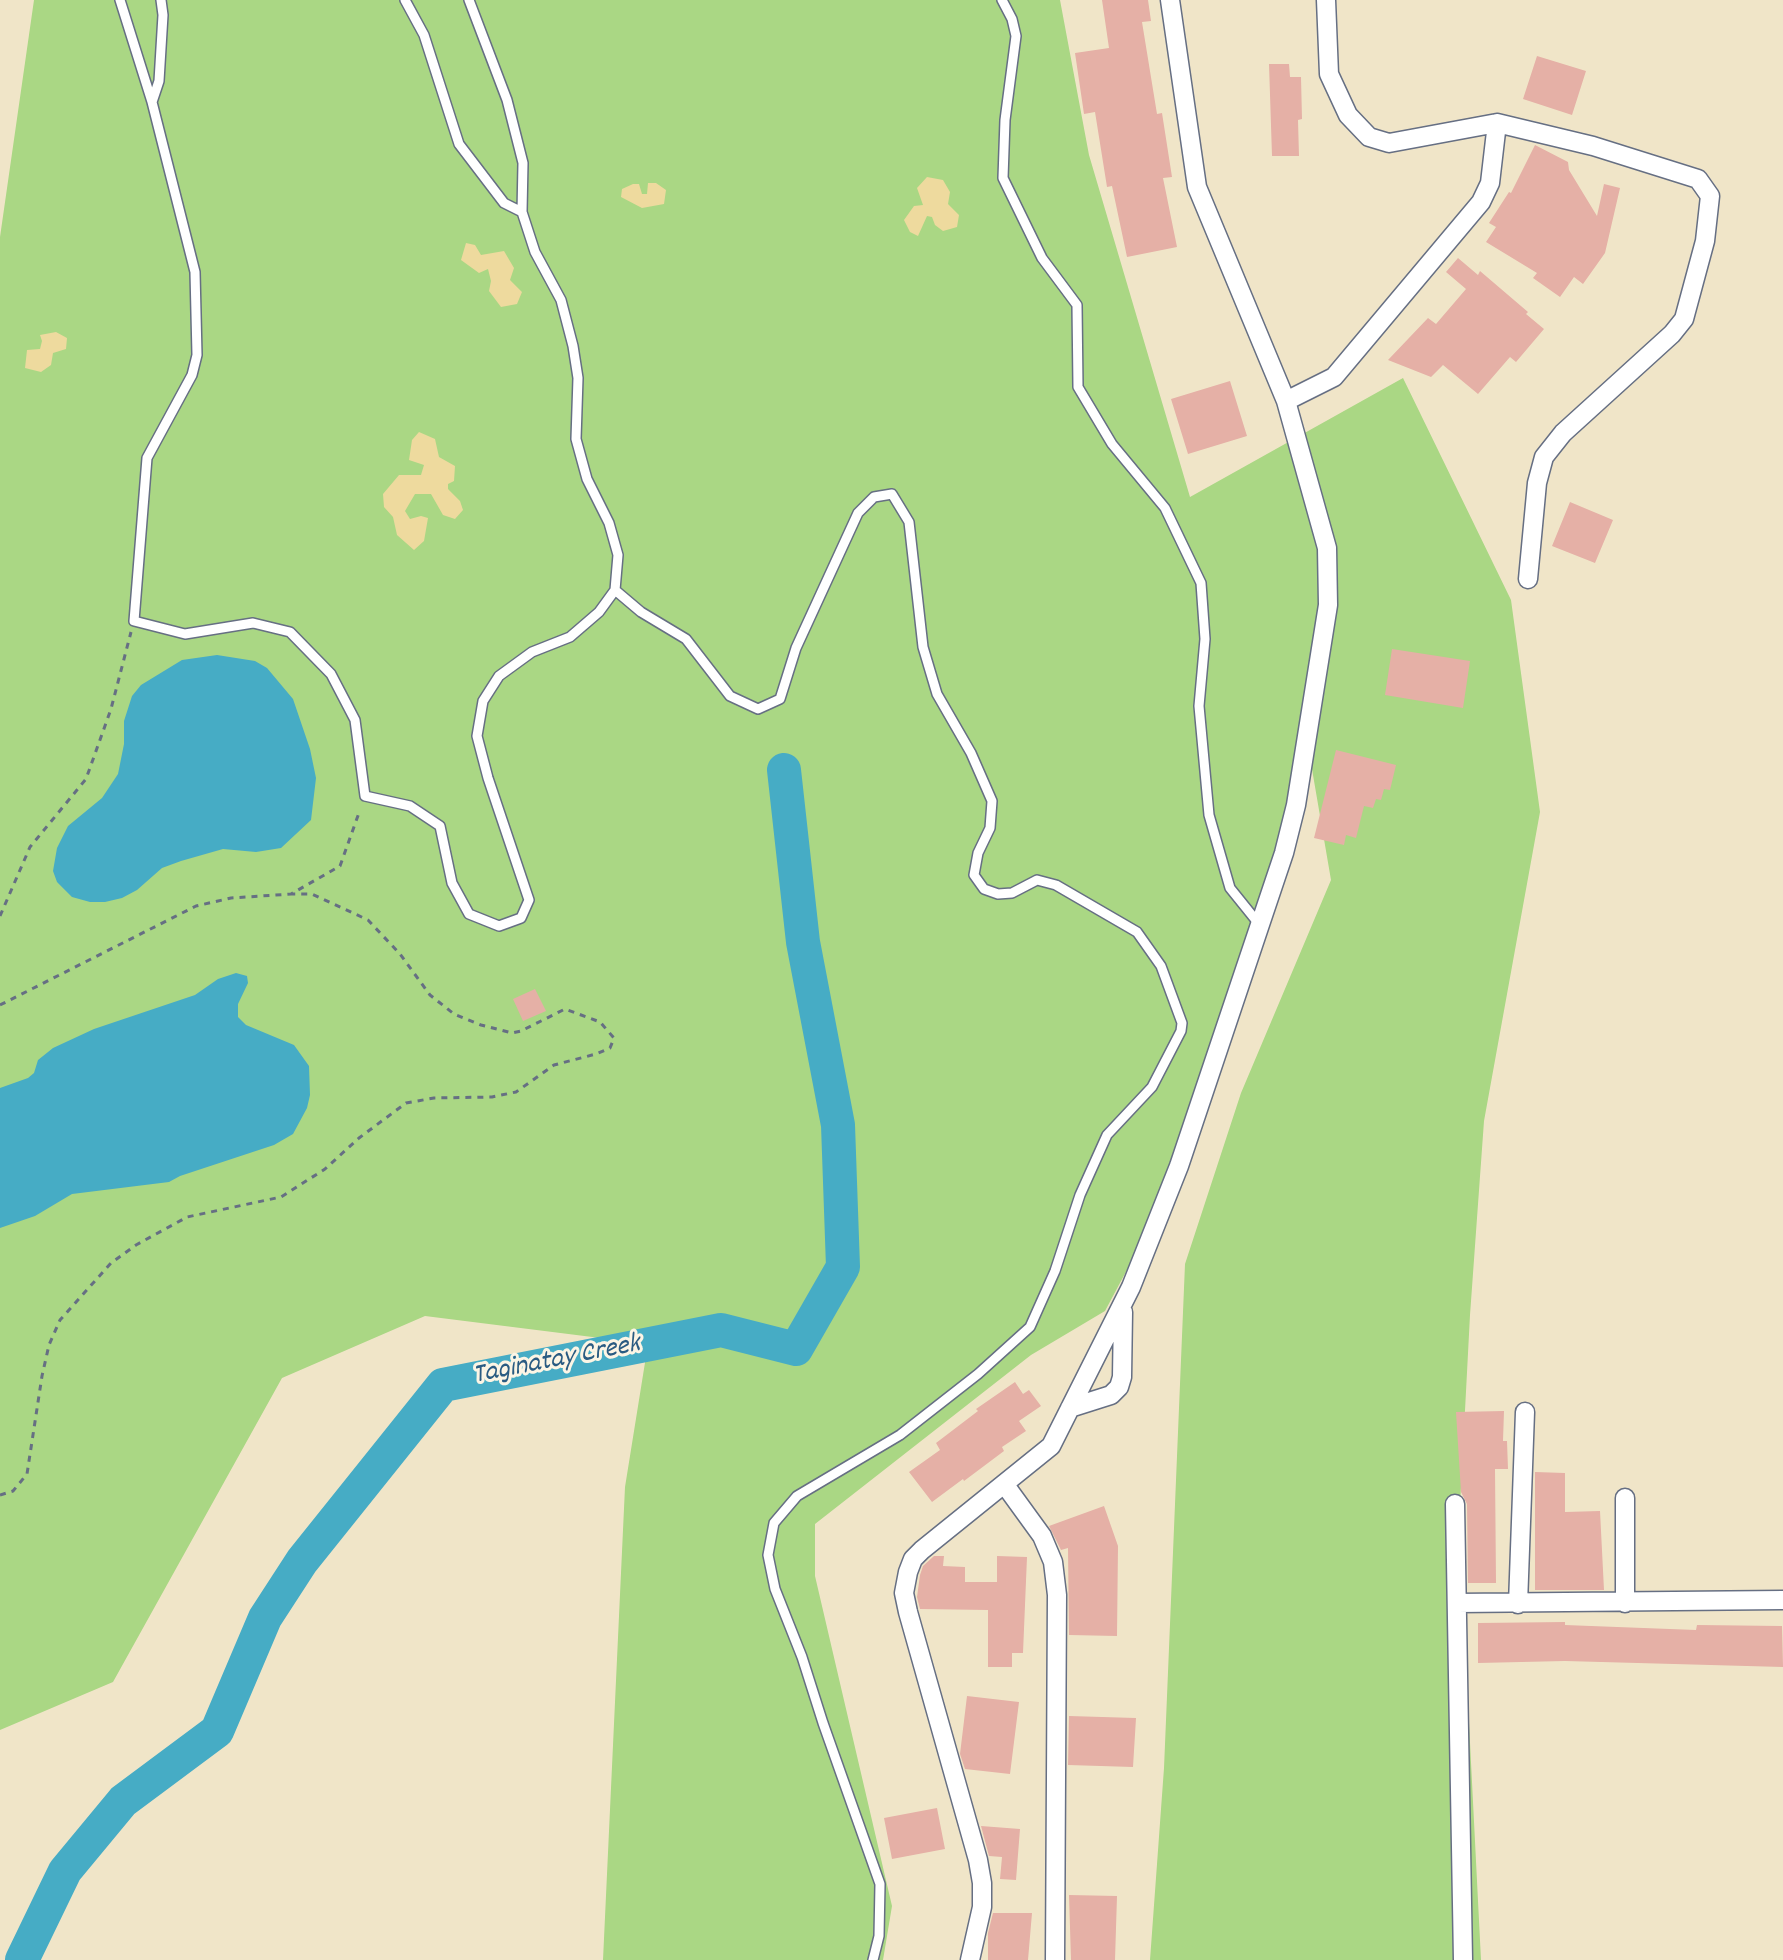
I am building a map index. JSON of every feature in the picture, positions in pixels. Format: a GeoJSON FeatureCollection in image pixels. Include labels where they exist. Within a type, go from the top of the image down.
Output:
{"type":"FeatureCollection","features":[{"type":"Feature","properties":{"kind":"street"},"geometry":{"type":"LineString","coordinates":[[970,1960],[982,1907],[982,1883],[908,1612],[904,1593],[908,1572],[913,1559],[922,1550],[1051,1446],[1123,1305],[1179,1166],[1284,853],[1296,805],[1328,605],[1327,548],[1286,401],[1197,187],[1170,0]]}},
{"type":"Feature","properties":{"kind":"street"},"geometry":{"type":"LineString","coordinates":[[1326,0],[1329,74],[1348,115],[1369,137],[1389,143],[1497,123],[1593,146],[1698,179],[1710,196],[1705,241],[1684,319],[1672,334],[1563,433],[1544,457],[1537,483],[1528,579]]}},
{"type":"Feature","properties":{"kind":"street"},"geometry":{"type":"LineString","coordinates":[[1286,401],[1334,377],[1481,202],[1490,183],[1497,123]]}},
{"type":"Feature","properties":{"kind":"street"},"geometry":{"type":"LineString","coordinates":[[1070,1408],[1111,1395],[1119,1387],[1122,1377],[1123,1305]]}},
{"type":"Feature","properties":{"kind":"street"},"geometry":{"type":"LineString","coordinates":[[1518,1604],[1525,1412]]}},
{"type":"Feature","properties":{"kind":"street"},"geometry":{"type":"LineString","coordinates":[[1005,1485],[1042,1536],[1053,1562],[1057,1595],[1055,1960]]}},
{"type":"Feature","properties":{"kind":"street"},"geometry":{"type":"LineString","coordinates":[[1625,1498],[1625,1603]]}},
{"type":"Feature","properties":{"kind":"street"},"geometry":{"type":"LineString","coordinates":[[1455,1504],[1463,1960]]}},
{"type":"Feature","properties":{"kind":"street"},"geometry":{"type":"LineString","coordinates":[[1457,1603],[1783,1600]]}},
{"type":"Feature","properties":{"kind":"lane"},"geometry":{"type":"LineString","coordinates":[[120,0],[152,102],[195,272],[197,355],[192,375],[147,458],[134,621],[185,634],[253,623],[290,632],[331,674],[355,720],[365,796],[410,806],[440,826],[452,883],[469,914],[499,926],[521,918],[529,900],[477,736],[483,701],[499,676],[532,652],[570,637],[599,612],[615,590],[618,555],[612,533],[587,479],[576,439],[578,378],[561,300],[535,252],[522,212],[523,163],[507,100],[469,0]]}},
{"type":"Feature","properties":{"kind":"lane"},"geometry":{"type":"LineString","coordinates":[[152,102],[159,81],[161,0]]}},
{"type":"Feature","properties":{"kind":"lane"},"geometry":{"type":"LineString","coordinates":[[405,0],[424,35],[459,144],[504,203],[522,212]]}},
{"type":"Feature","properties":{"kind":"lane"},"geometry":{"type":"LineString","coordinates":[[1002,0],[1012,19],[1016,36],[1005,120],[1003,178],[1042,258],[1077,305],[1078,387],[1112,444],[1165,508],[1201,583],[1205,639],[1199,706],[1209,815],[1230,888],[1259,924]]}},
{"type":"Feature","properties":{"kind":"lane"},"geometry":{"type":"LineString","coordinates":[[615,590],[641,612],[686,639],[730,696],[758,709],[780,699],[796,648],[858,513],[874,497],[892,494],[909,522],[923,647],[937,694],[971,753],[992,801],[990,828],[978,853],[974,875],[984,889],[998,894],[1012,893],[1037,880],[1056,885],[1137,932],[1161,966],[1182,1023],[1181,1031],[1152,1087],[1107,1135],[1080,1195],[1055,1271],[1030,1327],[978,1374],[900,1435],[797,1496],[774,1523],[768,1555],[775,1589],[802,1657],[880,1884],[879,1936],[873,1960]]}},
{"type":"Feature","properties":{"kind":"path"},"geometry":{"type":"LineString","coordinates":[[0,916],[30,847],[86,779],[111,709],[134,621]]}},
{"type":"Feature","properties":{"kind":"path"},"geometry":{"type":"LineString","coordinates":[[291,894],[340,866],[365,796]]}},
{"type":"Feature","properties":{"kind":"path"},"geometry":{"type":"LineString","coordinates":[[0,1005],[196,906],[231,898],[312,894],[368,920],[400,954],[430,995],[454,1014],[512,1033],[565,1009],[600,1022],[614,1038],[610,1048],[554,1065],[516,1092],[492,1097],[434,1098],[406,1103],[359,1138],[325,1169],[281,1197],[187,1217],[136,1245],[111,1263],[60,1320],[49,1345],[42,1376],[27,1474],[13,1491],[0,1495]]}},
{"type":"Feature","properties":{"kind":"green space"},"geometry":{"type":"Polygon","coordinates":[[[34,0],[1060,0],[1089,155],[1190,497],[1403,378],[1511,600],[1540,812],[1484,1121],[1459,1525],[1481,1960],[1150,1960],[1164,1768],[1185,1264],[1241,1093],[1331,880],[1307,740],[1247,951],[1172,1166],[1137,1251],[1105,1311],[1031,1355],[815,1524],[815,1576],[892,1906],[883,1960],[603,1960],[625,1487],[648,1344],[425,1316],[282,1378],[113,1682],[0,1730],[0,237],[34,0]]]}},
{"type":"Feature","properties":{"kind":"sand"},"geometry":{"type":"Polygon","coordinates":[[[927,177],[943,180],[950,192],[948,204],[959,215],[957,227],[943,231],[935,225],[932,217],[927,216],[918,236],[910,232],[904,220],[914,206],[923,205],[917,188],[927,177]]]}},
{"type":"Feature","properties":{"kind":"sand"},"geometry":{"type":"Polygon","coordinates":[[[648,183],[656,183],[666,190],[664,204],[642,208],[621,197],[622,189],[633,184],[639,184],[642,194],[647,194],[648,183]]]}},
{"type":"Feature","properties":{"kind":"sand"},"geometry":{"type":"Polygon","coordinates":[[[466,243],[475,245],[481,255],[504,251],[514,268],[510,280],[522,292],[517,304],[501,307],[489,291],[491,281],[488,269],[479,273],[461,260],[466,243]]]}},
{"type":"Feature","properties":{"kind":"sand"},"geometry":{"type":"Polygon","coordinates":[[[56,332],[67,338],[66,349],[53,353],[51,365],[41,372],[25,368],[27,350],[40,349],[40,335],[56,332]]]}},
{"type":"Feature","properties":{"kind":"sand"},"geometry":{"type":"Polygon","coordinates":[[[419,432],[435,439],[439,457],[455,466],[454,481],[448,484],[448,489],[460,501],[463,510],[455,519],[443,515],[431,494],[415,494],[405,511],[410,519],[428,518],[424,541],[414,550],[397,535],[393,517],[384,507],[383,494],[399,475],[421,475],[424,465],[409,460],[412,440],[419,432]]]}},
{"type":"Feature","properties":{"kind":"water"},"geometry":{"type":"Polygon","coordinates":[[[217,655],[255,661],[267,668],[293,699],[316,778],[311,820],[281,848],[256,852],[223,849],[181,861],[162,868],[137,890],[105,902],[72,897],[57,882],[53,871],[57,848],[68,826],[102,798],[118,774],[124,744],[124,721],[132,696],[141,685],[182,660],[217,655]]]}},
{"type":"Feature","properties":{"kind":"water"},"geometry":{"type":"Polygon","coordinates":[[[236,973],[247,976],[248,983],[238,1004],[238,1017],[246,1025],[294,1045],[309,1066],[307,1108],[293,1134],[274,1145],[169,1182],[72,1194],[35,1216],[0,1228],[0,1088],[28,1078],[34,1073],[38,1060],[53,1048],[94,1029],[195,995],[218,979],[236,973]]]}},
{"type":"Feature","properties":{"kind":"building"},"geometry":{"type":"Polygon","coordinates":[[[1102,0],[1148,0],[1151,21],[1142,22],[1157,114],[1162,113],[1172,177],[1163,178],[1177,247],[1127,257],[1112,186],[1107,187],[1095,112],[1084,114],[1075,53],[1109,48],[1102,0]]]}},
{"type":"Feature","properties":{"kind":"building"},"geometry":{"type":"Polygon","coordinates":[[[1537,56],[1586,71],[1572,115],[1523,99],[1537,56]]]}},
{"type":"Feature","properties":{"kind":"building"},"geometry":{"type":"Polygon","coordinates":[[[1269,64],[1289,64],[1290,77],[1301,77],[1299,156],[1272,156],[1269,64]]]}},
{"type":"Feature","properties":{"kind":"building"},"geometry":{"type":"Polygon","coordinates":[[[1535,145],[1568,162],[1569,170],[1597,216],[1604,184],[1620,188],[1605,253],[1583,284],[1574,277],[1560,297],[1533,278],[1537,273],[1486,242],[1496,227],[1489,223],[1511,193],[1535,145]]]}},
{"type":"Feature","properties":{"kind":"building"},"geometry":{"type":"Polygon","coordinates":[[[1458,258],[1478,275],[1480,271],[1544,329],[1516,362],[1510,357],[1478,394],[1443,365],[1431,377],[1388,360],[1428,318],[1436,324],[1466,289],[1446,272],[1458,258]]]}},
{"type":"Feature","properties":{"kind":"building"},"geometry":{"type":"Polygon","coordinates":[[[1230,381],[1247,436],[1188,454],[1171,399],[1230,381]]]}},
{"type":"Feature","properties":{"kind":"building"},"geometry":{"type":"Polygon","coordinates":[[[1570,502],[1613,520],[1595,563],[1552,546],[1570,502]]]}},
{"type":"Feature","properties":{"kind":"building"},"geometry":{"type":"Polygon","coordinates":[[[1392,649],[1470,661],[1463,708],[1385,695],[1392,649]]]}},
{"type":"Feature","properties":{"kind":"building"},"geometry":{"type":"Polygon","coordinates":[[[1336,750],[1396,765],[1390,790],[1384,789],[1381,800],[1376,799],[1373,808],[1364,806],[1356,838],[1346,835],[1344,845],[1314,838],[1336,750]]]}},
{"type":"Feature","properties":{"kind":"building"},"geometry":{"type":"Polygon","coordinates":[[[535,989],[546,1011],[523,1021],[513,999],[535,989]]]}},
{"type":"Feature","properties":{"kind":"building"},"geometry":{"type":"Polygon","coordinates":[[[1015,1382],[1023,1394],[1029,1390],[1041,1406],[1019,1421],[1026,1431],[1002,1447],[1004,1451],[932,1502],[909,1472],[940,1450],[936,1443],[978,1411],[976,1409],[1015,1382]]]}},
{"type":"Feature","properties":{"kind":"building"},"geometry":{"type":"Polygon","coordinates":[[[1504,1411],[1503,1441],[1507,1441],[1508,1469],[1495,1469],[1496,1583],[1468,1583],[1467,1504],[1461,1492],[1456,1412],[1504,1411]]]}},
{"type":"Feature","properties":{"kind":"building"},"geometry":{"type":"Polygon","coordinates":[[[1535,1472],[1565,1473],[1565,1512],[1600,1511],[1604,1590],[1535,1590],[1535,1472]]]}},
{"type":"Feature","properties":{"kind":"building"},"geometry":{"type":"Polygon","coordinates":[[[1104,1506],[1118,1546],[1117,1636],[1069,1635],[1068,1548],[1061,1550],[1049,1526],[1104,1506]]]}},
{"type":"Feature","properties":{"kind":"building"},"geometry":{"type":"Polygon","coordinates":[[[934,1556],[944,1556],[943,1566],[965,1567],[965,1582],[997,1582],[997,1556],[1027,1557],[1023,1653],[1012,1653],[1012,1667],[988,1667],[988,1610],[920,1609],[917,1597],[920,1575],[923,1566],[934,1556]]]}},
{"type":"Feature","properties":{"kind":"building"},"geometry":{"type":"Polygon","coordinates":[[[1565,1622],[1565,1625],[1696,1630],[1697,1625],[1782,1626],[1783,1667],[1565,1661],[1478,1663],[1478,1623],[1565,1622]]]}},
{"type":"Feature","properties":{"kind":"building"},"geometry":{"type":"Polygon","coordinates":[[[967,1696],[1019,1702],[1010,1774],[965,1769],[960,1754],[967,1696]]]}},
{"type":"Feature","properties":{"kind":"building"},"geometry":{"type":"Polygon","coordinates":[[[1069,1716],[1136,1718],[1133,1767],[1068,1765],[1069,1716]]]}},
{"type":"Feature","properties":{"kind":"building"},"geometry":{"type":"Polygon","coordinates":[[[937,1808],[945,1849],[892,1859],[884,1818],[937,1808]]]}},
{"type":"Feature","properties":{"kind":"building"},"geometry":{"type":"Polygon","coordinates":[[[981,1826],[1020,1829],[1016,1880],[1000,1879],[1002,1857],[989,1856],[981,1826]]]}},
{"type":"Feature","properties":{"kind":"building"},"geometry":{"type":"Polygon","coordinates":[[[1069,1895],[1117,1896],[1115,1960],[1071,1960],[1069,1895]]]}},
{"type":"Feature","properties":{"kind":"building"},"geometry":{"type":"Polygon","coordinates":[[[993,1913],[1032,1913],[1028,1960],[988,1960],[988,1933],[993,1913]]]}},
{"type":"Feature","properties":{"kind":"waterway","name":"Taginatay Creek"},"geometry":{"type":"LineString","coordinates":[[22,1960],[65,1871],[123,1801],[217,1731],[265,1618],[302,1561],[443,1385],[721,1330],[796,1349],[843,1267],[838,1125],[803,942],[784,770]]}}]}
